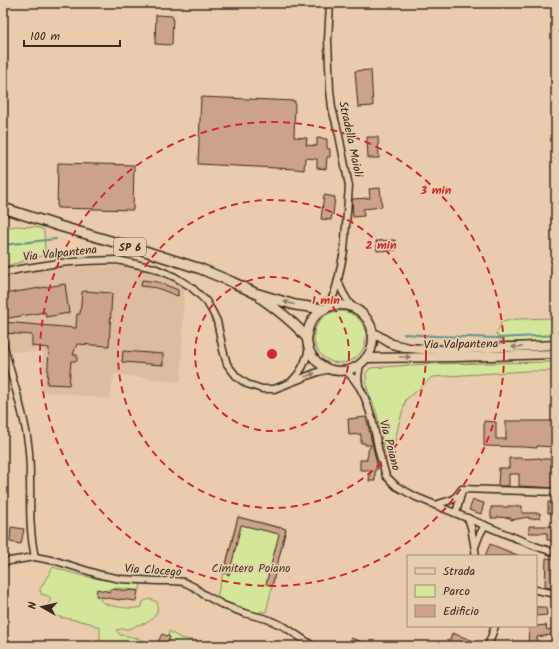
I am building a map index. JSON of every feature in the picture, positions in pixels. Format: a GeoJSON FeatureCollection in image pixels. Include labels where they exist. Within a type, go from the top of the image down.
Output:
{"type":"FeatureCollection","features":[{"type":"Feature","properties":{"kind":"highway","name":"SP 6"},"geometry":{"type":"LineString","coordinates":[[3,208],[201,269],[255,293]]}},
{"type":"Feature","properties":{"kind":"highway"},"geometry":{"type":"LineString","coordinates":[[255,293],[295,305],[326,308]]}},
{"type":"Feature","properties":{"kind":"highway"},"geometry":{"type":"LineString","coordinates":[[255,293],[297,326],[307,338]]}},
{"type":"Feature","properties":{"kind":"main road"},"geometry":{"type":"LineString","coordinates":[[330,369],[317,362],[309,349],[307,338],[308,330],[316,315],[326,308],[334,306],[340,305],[353,308],[364,315],[372,332]]}},
{"type":"Feature","properties":{"kind":"main road","name":"Via Valpantena"},"geometry":{"type":"LineString","coordinates":[[372,332],[392,344],[421,349],[445,350],[556,345]]}},
{"type":"Feature","properties":{"kind":"main road","name":"Via Valpantena"},"geometry":{"type":"LineString","coordinates":[[330,369],[338,371],[345,370],[360,364],[366,358],[370,350],[373,341],[372,332]]}},
{"type":"Feature","properties":{"kind":"main road","name":"Via Valpantena"},"geometry":{"type":"LineString","coordinates":[[366,358],[556,354]]}},
{"type":"Feature","properties":{"kind":"street","name":"Stradella Maioli"},"geometry":{"type":"LineString","coordinates":[[326,308],[334,294],[344,251],[349,186],[339,134],[332,108],[330,90],[328,40],[330,3]]}},
{"type":"Feature","properties":{"kind":"street","name":"Via Valpantena"},"geometry":{"type":"LineString","coordinates":[[3,273],[59,263],[86,261],[117,260],[154,268],[175,277],[191,287],[206,301],[217,321],[222,350],[227,364],[237,377],[247,384],[262,388],[274,389],[318,372],[330,369]]}},
{"type":"Feature","properties":{"kind":"street"},"geometry":{"type":"LineString","coordinates":[[338,280],[346,299],[353,308]]}},
{"type":"Feature","properties":{"kind":"street"},"geometry":{"type":"LineString","coordinates":[[3,342],[20,408],[29,451],[30,521],[35,556]]}},
{"type":"Feature","properties":{"kind":"street"},"geometry":{"type":"LineString","coordinates":[[291,382],[300,372],[309,349]]}},
{"type":"Feature","properties":{"kind":"street","name":"Via Poiano"},"geometry":{"type":"LineString","coordinates":[[360,364],[358,377],[360,388],[372,418],[386,476],[396,486],[416,497],[485,526],[556,553]]}},
{"type":"Feature","properties":{"kind":"street","name":"Via Poiano"},"geometry":{"type":"LineString","coordinates":[[345,370],[360,388]]}},
{"type":"Feature","properties":{"kind":"street"},"geometry":{"type":"LineString","coordinates":[[435,505],[454,499],[462,489]]}},
{"type":"Feature","properties":{"kind":"street"},"geometry":{"type":"LineString","coordinates":[[462,489],[556,492]]}},
{"type":"Feature","properties":{"kind":"street"},"geometry":{"type":"LineString","coordinates":[[456,513],[462,489]]}},
{"type":"Feature","properties":{"kind":"street"},"geometry":{"type":"LineString","coordinates":[[468,518],[476,555]]}},
{"type":"Feature","properties":{"kind":"street"},"geometry":{"type":"LineString","coordinates":[[475,547],[485,526]]}},
{"type":"Feature","properties":{"kind":"street","name":"Via Clocego"},"geometry":{"type":"LineString","coordinates":[[3,562],[35,556],[101,575],[122,579],[184,582],[223,605],[244,613],[267,619],[285,627],[313,646]]}},
{"type":"Feature","properties":{"kind":"street"},"geometry":{"type":"LineString","coordinates":[[537,590],[556,594]]}},
{"type":"Feature","properties":{"kind":"street"},"geometry":{"type":"LineString","coordinates":[[488,646],[495,627]]}},
{"type":"Feature","properties":{"kind":"shaded area"},"geometry":{"type":"Polygon","coordinates":[[[117,266],[159,270],[186,277],[184,292],[181,382],[114,374],[110,399],[40,391],[43,353],[9,351],[3,334],[3,277],[37,269],[117,266]]]}},
{"type":"Feature","properties":{"kind":"green space"},"geometry":{"type":"Polygon","coordinates":[[[3,227],[36,227],[44,230],[45,255],[3,267],[3,227]]]}},
{"type":"Feature","properties":{"kind":"green space"},"geometry":{"type":"Polygon","coordinates":[[[335,311],[345,311],[354,315],[362,323],[366,332],[366,342],[362,351],[354,359],[345,363],[335,363],[326,359],[318,351],[314,342],[314,332],[318,323],[326,315],[335,311]]]}},
{"type":"Feature","properties":{"kind":"green space"},"geometry":{"type":"Polygon","coordinates":[[[556,318],[556,341],[503,342],[496,334],[501,322],[518,319],[556,318]]]}},
{"type":"Feature","properties":{"kind":"green space"},"geometry":{"type":"Polygon","coordinates":[[[556,362],[556,371],[526,371],[432,377],[406,399],[393,449],[385,454],[377,414],[367,388],[366,374],[370,368],[426,364],[556,362]]]}},
{"type":"Feature","properties":{"kind":"green space","name":"Cimitero Poiano"},"geometry":{"type":"Polygon","coordinates":[[[238,517],[286,529],[266,612],[261,611],[260,614],[216,600],[238,517]]]}},
{"type":"Feature","properties":{"kind":"green space"},"geometry":{"type":"Polygon","coordinates":[[[53,567],[74,574],[119,582],[141,584],[140,590],[116,588],[101,594],[100,600],[120,607],[142,607],[143,602],[148,599],[157,602],[157,612],[152,619],[130,629],[116,630],[120,635],[161,645],[168,639],[169,631],[180,638],[201,642],[206,646],[99,646],[100,628],[90,623],[55,616],[48,613],[47,609],[51,598],[41,594],[40,589],[53,567]]]}},
{"type":"Feature","properties":{"kind":"building"},"geometry":{"type":"Polygon","coordinates":[[[156,15],[173,16],[172,45],[155,44],[156,15]]]}},
{"type":"Feature","properties":{"kind":"building"},"geometry":{"type":"Polygon","coordinates":[[[371,70],[373,106],[358,107],[355,71],[371,70]]]}},
{"type":"Feature","properties":{"kind":"building"},"geometry":{"type":"Polygon","coordinates":[[[201,97],[295,101],[294,137],[307,138],[306,145],[317,146],[317,138],[327,139],[327,148],[330,149],[330,157],[327,157],[326,169],[317,168],[317,159],[305,158],[304,170],[198,164],[201,97]]]}},
{"type":"Feature","properties":{"kind":"building"},"geometry":{"type":"Polygon","coordinates":[[[367,137],[378,137],[379,158],[368,158],[367,137]]]}},
{"type":"Feature","properties":{"kind":"building"},"geometry":{"type":"Polygon","coordinates":[[[58,163],[134,165],[133,210],[57,208],[58,163]]]}},
{"type":"Feature","properties":{"kind":"building"},"geometry":{"type":"Polygon","coordinates":[[[380,188],[382,207],[363,209],[364,216],[353,217],[352,199],[370,198],[369,189],[380,188]]]}},
{"type":"Feature","properties":{"kind":"building"},"geometry":{"type":"Polygon","coordinates":[[[324,195],[335,197],[331,220],[321,219],[324,195]]]}},
{"type":"Feature","properties":{"kind":"building"},"geometry":{"type":"Polygon","coordinates":[[[395,240],[396,250],[377,251],[376,241],[395,240]]]}},
{"type":"Feature","properties":{"kind":"building"},"geometry":{"type":"Polygon","coordinates":[[[142,280],[158,282],[178,290],[178,296],[157,288],[141,286],[142,280]]]}},
{"type":"Feature","properties":{"kind":"building"},"geometry":{"type":"Polygon","coordinates":[[[65,284],[69,313],[46,317],[45,312],[3,319],[3,294],[65,284]]]}},
{"type":"Feature","properties":{"kind":"building"},"geometry":{"type":"Polygon","coordinates":[[[82,292],[112,293],[109,346],[77,344],[73,355],[77,355],[77,361],[71,361],[69,385],[47,384],[49,348],[32,346],[32,335],[4,333],[3,322],[76,328],[77,314],[80,314],[82,292]]]}},
{"type":"Feature","properties":{"kind":"building"},"geometry":{"type":"Polygon","coordinates":[[[123,351],[163,354],[163,365],[122,362],[123,351]]]}},
{"type":"Feature","properties":{"kind":"building"},"geometry":{"type":"Polygon","coordinates":[[[366,417],[378,469],[375,469],[375,481],[369,481],[370,470],[360,470],[360,460],[367,460],[368,451],[371,445],[361,443],[361,434],[349,435],[348,419],[366,417]]]}},
{"type":"Feature","properties":{"kind":"building"},"geometry":{"type":"Polygon","coordinates":[[[484,421],[496,422],[496,439],[506,439],[506,421],[556,421],[556,447],[537,446],[537,448],[484,446],[484,421]]]}},
{"type":"Feature","properties":{"kind":"building"},"geometry":{"type":"Polygon","coordinates":[[[509,458],[556,459],[556,488],[519,486],[519,474],[509,474],[509,486],[498,486],[499,468],[509,468],[509,458]]]}},
{"type":"Feature","properties":{"kind":"building"},"geometry":{"type":"Polygon","coordinates":[[[473,500],[484,503],[481,514],[469,510],[473,500]]]}},
{"type":"Feature","properties":{"kind":"building"},"geometry":{"type":"Polygon","coordinates":[[[548,502],[556,502],[556,518],[552,513],[548,513],[548,502]]]}},
{"type":"Feature","properties":{"kind":"building"},"geometry":{"type":"Polygon","coordinates":[[[522,506],[522,513],[540,513],[540,518],[529,519],[529,517],[511,520],[511,518],[491,518],[491,507],[522,506]]]}},
{"type":"Feature","properties":{"kind":"building"},"geometry":{"type":"Polygon","coordinates":[[[238,517],[286,529],[272,586],[266,584],[279,534],[241,525],[229,575],[224,573],[238,517]]]}},
{"type":"Feature","properties":{"kind":"building"},"geometry":{"type":"Polygon","coordinates":[[[529,526],[555,526],[556,542],[547,540],[547,533],[529,533],[529,526]]]}},
{"type":"Feature","properties":{"kind":"building"},"geometry":{"type":"Polygon","coordinates":[[[11,527],[24,529],[21,544],[10,542],[11,527]]]}},
{"type":"Feature","properties":{"kind":"building"},"geometry":{"type":"Polygon","coordinates":[[[490,544],[518,555],[485,555],[490,544]]]}},
{"type":"Feature","properties":{"kind":"building"},"geometry":{"type":"Polygon","coordinates":[[[546,558],[556,559],[555,589],[545,587],[546,558]]]}},
{"type":"Feature","properties":{"kind":"building"},"geometry":{"type":"Polygon","coordinates":[[[97,589],[110,592],[111,589],[138,591],[136,601],[96,596],[97,589]]]}},
{"type":"Feature","properties":{"kind":"building"},"geometry":{"type":"Polygon","coordinates":[[[537,607],[545,607],[547,615],[537,616],[537,607]]]}},
{"type":"Feature","properties":{"kind":"building"},"geometry":{"type":"Polygon","coordinates":[[[546,625],[547,630],[556,628],[556,634],[537,637],[537,646],[528,646],[529,627],[546,625]]]}},
{"type":"Feature","properties":{"kind":"building"},"geometry":{"type":"Polygon","coordinates":[[[452,633],[474,641],[472,646],[457,646],[449,643],[452,633]]]}},
{"type":"Feature","properties":{"kind":"building"},"geometry":{"type":"Polygon","coordinates":[[[162,634],[170,637],[168,643],[166,642],[164,646],[156,646],[162,634]]]}},
{"type":"Feature","properties":{"kind":"building"},"geometry":{"type":"Polygon","coordinates":[[[351,638],[372,645],[372,646],[348,646],[351,638]]]}},
{"type":"Feature","properties":{"kind":"waterway"},"geometry":{"type":"LineString","coordinates":[[3,245],[56,239]]}},
{"type":"Feature","properties":{"kind":"waterway"},"geometry":{"type":"LineString","coordinates":[[404,334],[499,338],[556,335]]}}]}
